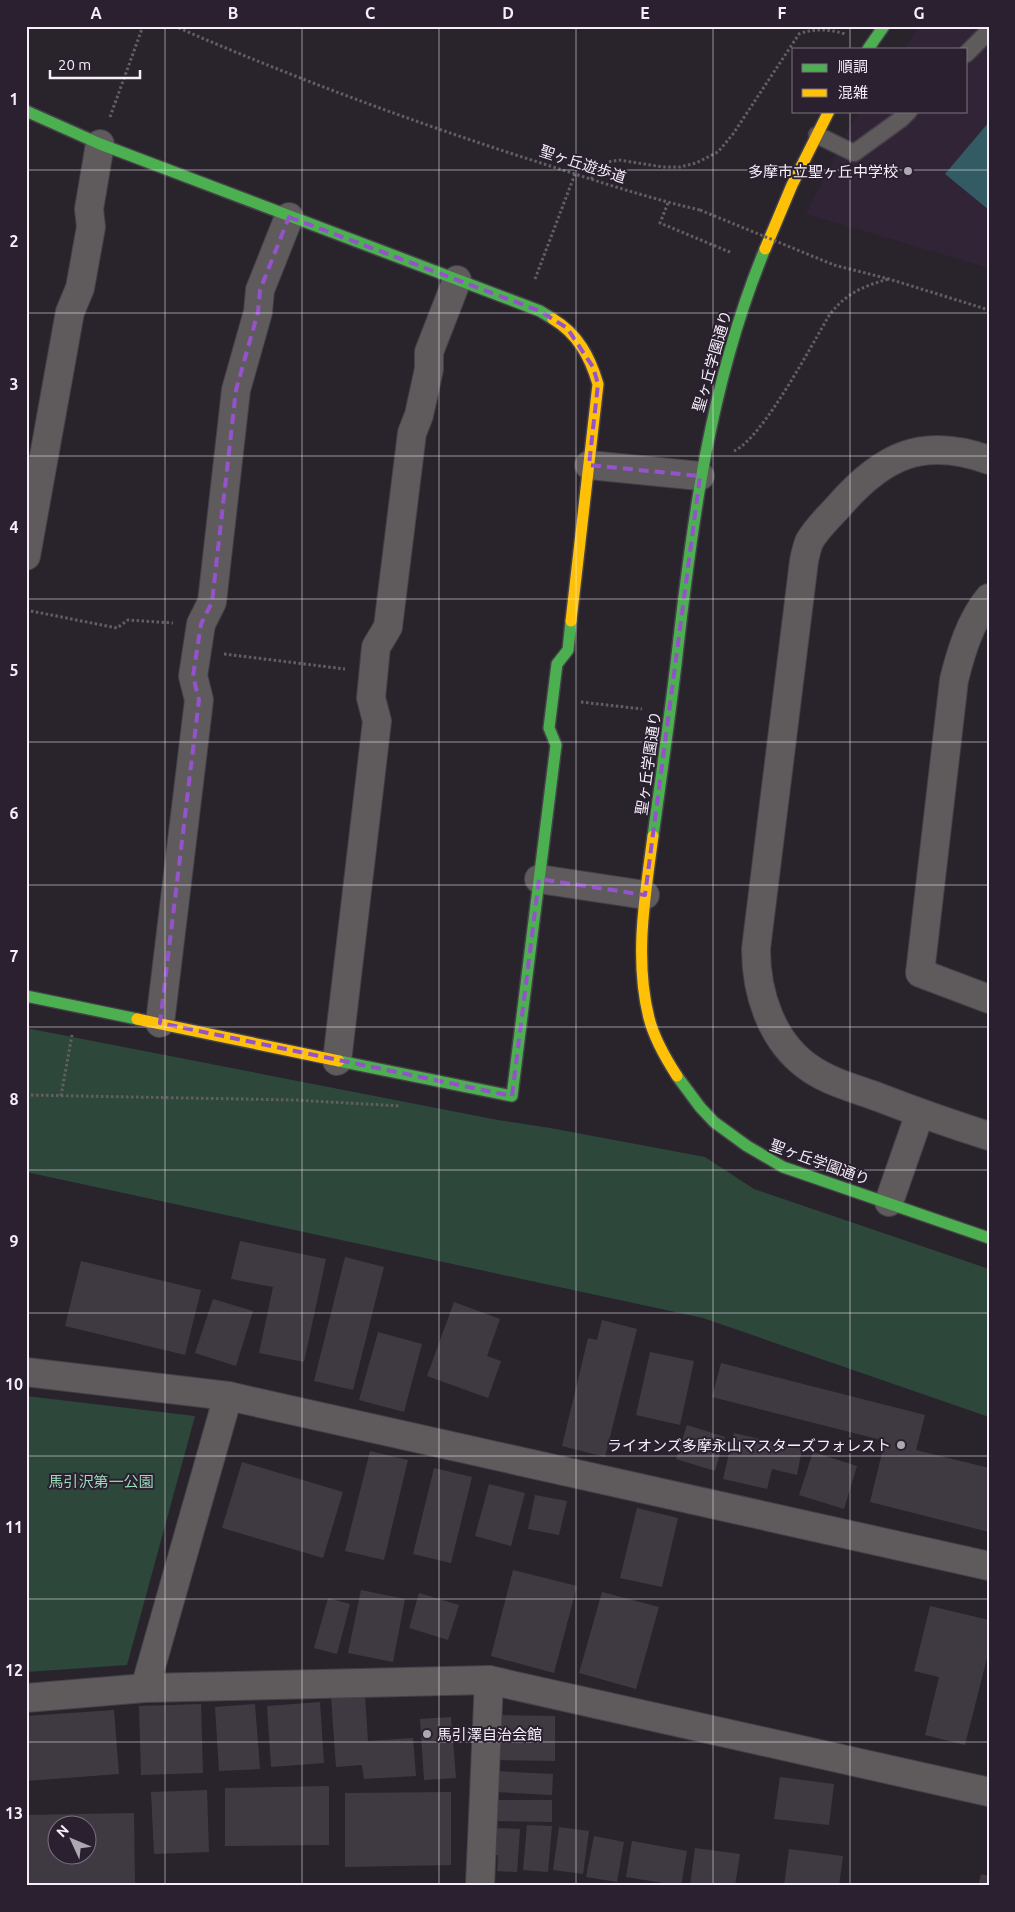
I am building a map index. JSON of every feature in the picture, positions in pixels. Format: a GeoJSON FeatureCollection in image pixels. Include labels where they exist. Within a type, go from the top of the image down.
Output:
{"type":"FeatureCollection","features":[{"type":"Feature","properties":{"kind":"street"},"geometry":{"type":"LineString","coordinates":[[869,48],[884,26]]}},
{"type":"Feature","properties":{"kind":"street"},"geometry":{"type":"LineString","coordinates":[[26,111],[100,144],[540,311],[567,328],[585,350],[598,384],[568,650],[557,664],[549,728],[556,745],[512,1096],[26,996]]}},
{"type":"Feature","properties":{"kind":"street","name":"聖ヶ丘学園通り"},"geometry":{"type":"LineString","coordinates":[[828,112],[777,218],[749,287],[712,413],[692,527],[670,713],[645,895],[641,961],[650,1020],[669,1064],[696,1103],[714,1122],[756,1154],[784,1167],[989,1238]]}},
{"type":"Feature","properties":{"kind":"street"},"geometry":{"type":"LineString","coordinates":[[26,556],[70,312],[80,288],[91,227],[89,210],[100,144]]}},
{"type":"Feature","properties":{"kind":"street"},"geometry":{"type":"LineString","coordinates":[[160,1023],[200,700],[193,676],[201,624],[212,602],[236,390],[258,312],[260,290],[289,217]]}},
{"type":"Feature","properties":{"kind":"street"},"geometry":{"type":"LineString","coordinates":[[337,1061],[378,721],[371,698],[376,647],[388,627],[412,433],[429,369],[429,352],[457,280]]}},
{"type":"Feature","properties":{"kind":"street"},"geometry":{"type":"LineString","coordinates":[[989,460],[965,452],[941,450],[916,452],[895,458],[874,471],[853,489],[809,542],[804,561],[756,949],[756,970],[759,990],[768,1016],[780,1038],[811,1069],[920,1113],[989,1136]]}},
{"type":"Feature","properties":{"kind":"street"},"geometry":{"type":"LineString","coordinates":[[589,465],[700,476]]}},
{"type":"Feature","properties":{"kind":"street"},"geometry":{"type":"LineString","coordinates":[[989,598],[983,605],[960,654],[954,680],[920,974],[989,999]]}},
{"type":"Feature","properties":{"kind":"street"},"geometry":{"type":"LineString","coordinates":[[539,879],[645,895]]}},
{"type":"Feature","properties":{"kind":"street"},"geometry":{"type":"LineString","coordinates":[[889,1202],[920,1113]]}},
{"type":"Feature","properties":{"kind":"street"},"geometry":{"type":"LineString","coordinates":[[26,1372],[228,1396],[989,1566]]}},
{"type":"Feature","properties":{"kind":"street"},"geometry":{"type":"LineString","coordinates":[[146,1688],[228,1396]]}},
{"type":"Feature","properties":{"kind":"street"},"geometry":{"type":"LineString","coordinates":[[480,1886],[489,1680]]}},
{"type":"Feature","properties":{"kind":"street"},"geometry":{"type":"LineString","coordinates":[[26,1698],[146,1688],[489,1680],[989,1792]]}},
{"type":"Feature","properties":{"kind":"lane"},"geometry":{"type":"LineString","coordinates":[[968,52],[989,31]]}},
{"type":"Feature","properties":{"kind":"lane"},"geometry":{"type":"LineString","coordinates":[[817,135],[854,153],[908,112]]}},
{"type":"Feature","properties":{"kind":"path"},"geometry":{"type":"LineString","coordinates":[[100,144],[144,26]]}},
{"type":"Feature","properties":{"kind":"path","name":"聖ヶ丘遊歩道"},"geometry":{"type":"LineString","coordinates":[[174,26],[268,65],[424,125],[668,203],[700,210],[834,265],[889,279],[989,310]]}},
{"type":"Feature","properties":{"kind":"path"},"geometry":{"type":"LineString","coordinates":[[591,179],[608,162],[620,160],[680,168],[696,163],[718,152],[733,134],[799,34],[810,30],[830,29],[850,35]]}},
{"type":"Feature","properties":{"kind":"path"},"geometry":{"type":"LineString","coordinates":[[525,306],[575,174]]}},
{"type":"Feature","properties":{"kind":"path"},"geometry":{"type":"LineString","coordinates":[[668,203],[660,223],[737,255]]}},
{"type":"Feature","properties":{"kind":"path"},"geometry":{"type":"LineString","coordinates":[[731,452],[748,441],[763,423],[830,314],[840,301],[870,284],[889,279]]}},
{"type":"Feature","properties":{"kind":"path"},"geometry":{"type":"LineString","coordinates":[[26,610],[117,628],[128,620],[201,624]]}},
{"type":"Feature","properties":{"kind":"path"},"geometry":{"type":"LineString","coordinates":[[221,654],[374,672]]}},
{"type":"Feature","properties":{"kind":"path"},"geometry":{"type":"LineString","coordinates":[[577,702],[651,710]]}},
{"type":"Feature","properties":{"kind":"path"},"geometry":{"type":"LineString","coordinates":[[61,1096],[77,1006]]}},
{"type":"Feature","properties":{"kind":"path"},"geometry":{"type":"LineString","coordinates":[[26,1095],[296,1100],[409,1107]]}},
{"type":"Feature","properties":{"kind":"highlighted area"},"geometry":{"type":"Polygon","coordinates":[[[289,217],[540,311],[567,328],[593,367],[598,384],[589,465],[700,476],[645,895],[539,879],[512,1096],[160,1023],[199,700],[193,676],[201,624],[212,602],[236,390],[258,312],[260,290],[289,217]]]}},
{"type":"Feature","properties":{"kind":"shaded area","name":"多摩市立聖ヶ丘中学校"},"geometry":{"type":"Polygon","coordinates":[[[920,26],[989,26],[989,268],[806,214],[850,127],[860,112],[968,112],[968,48],[905,48],[920,26]]]}},
{"type":"Feature","properties":{"kind":"green space"},"geometry":{"type":"Polygon","coordinates":[[[26,1028],[498,1120],[705,1157],[754,1189],[989,1269],[989,1417],[703,1318],[26,1172],[26,1028]]]}},
{"type":"Feature","properties":{"kind":"green space","name":"馬引沢第一公園"},"geometry":{"type":"Polygon","coordinates":[[[26,1396],[195,1416],[127,1665],[26,1672],[26,1396]]]}},
{"type":"Feature","properties":{"kind":"water"},"geometry":{"type":"Polygon","coordinates":[[[989,122],[989,210],[945,174],[989,122]]]}},
{"type":"Feature","properties":{"kind":"building"},"geometry":{"type":"Polygon","coordinates":[[[240,1241],[326,1259],[304,1362],[259,1353],[273,1287],[231,1279],[240,1241]]]}},
{"type":"Feature","properties":{"kind":"building"},"geometry":{"type":"Polygon","coordinates":[[[345,1257],[384,1267],[353,1390],[314,1381],[345,1257]]]}},
{"type":"Feature","properties":{"kind":"building"},"geometry":{"type":"Polygon","coordinates":[[[81,1261],[201,1290],[185,1355],[65,1326],[81,1261]]]}},
{"type":"Feature","properties":{"kind":"building"},"geometry":{"type":"Polygon","coordinates":[[[213,1299],[253,1311],[236,1366],[195,1353],[213,1299]]]}},
{"type":"Feature","properties":{"kind":"building"},"geometry":{"type":"Polygon","coordinates":[[[454,1302],[500,1319],[487,1356],[501,1361],[488,1398],[427,1376],[454,1302]]]}},
{"type":"Feature","properties":{"kind":"building"},"geometry":{"type":"Polygon","coordinates":[[[602,1320],[637,1329],[605,1457],[562,1446],[588,1338],[597,1340],[602,1320]]]}},
{"type":"Feature","properties":{"kind":"building"},"geometry":{"type":"Polygon","coordinates":[[[378,1332],[422,1344],[404,1412],[359,1400],[378,1332]]]}},
{"type":"Feature","properties":{"kind":"building"},"geometry":{"type":"Polygon","coordinates":[[[650,1352],[694,1361],[680,1425],[636,1415],[650,1352]]]}},
{"type":"Feature","properties":{"kind":"building","name":"ライオンズ多摩永山マスターズフォレスト"},"geometry":{"type":"Polygon","coordinates":[[[721,1363],[925,1415],[916,1450],[989,1468],[989,1532],[870,1502],[885,1441],[712,1397],[721,1363]]]}},
{"type":"Feature","properties":{"kind":"building"},"geometry":{"type":"Polygon","coordinates":[[[687,1425],[725,1437],[715,1471],[676,1459],[687,1425]]]}},
{"type":"Feature","properties":{"kind":"building"},"geometry":{"type":"Polygon","coordinates":[[[734,1433],[802,1449],[797,1475],[772,1469],[767,1489],[723,1479],[734,1433]]]}},
{"type":"Feature","properties":{"kind":"building"},"geometry":{"type":"Polygon","coordinates":[[[370,1451],[408,1460],[384,1560],[345,1551],[370,1451]]]}},
{"type":"Feature","properties":{"kind":"building"},"geometry":{"type":"Polygon","coordinates":[[[813,1452],[857,1466],[844,1509],[799,1495],[813,1452]]]}},
{"type":"Feature","properties":{"kind":"building"},"geometry":{"type":"Polygon","coordinates":[[[242,1462],[343,1492],[323,1558],[222,1528],[242,1462]]]}},
{"type":"Feature","properties":{"kind":"building"},"geometry":{"type":"Polygon","coordinates":[[[434,1468],[472,1477],[451,1563],[413,1554],[434,1468]]]}},
{"type":"Feature","properties":{"kind":"building"},"geometry":{"type":"Polygon","coordinates":[[[489,1484],[525,1493],[511,1546],[475,1536],[489,1484]]]}},
{"type":"Feature","properties":{"kind":"building"},"geometry":{"type":"Polygon","coordinates":[[[535,1495],[567,1501],[559,1535],[528,1529],[535,1495]]]}},
{"type":"Feature","properties":{"kind":"building"},"geometry":{"type":"Polygon","coordinates":[[[637,1508],[678,1518],[662,1587],[620,1578],[637,1508]]]}},
{"type":"Feature","properties":{"kind":"building"},"geometry":{"type":"Polygon","coordinates":[[[513,1570],[577,1586],[554,1673],[491,1656],[513,1570]]]}},
{"type":"Feature","properties":{"kind":"building"},"geometry":{"type":"Polygon","coordinates":[[[361,1590],[405,1599],[393,1662],[348,1653],[361,1590]]]}},
{"type":"Feature","properties":{"kind":"building"},"geometry":{"type":"Polygon","coordinates":[[[602,1592],[659,1607],[636,1689],[579,1673],[602,1592]]]}},
{"type":"Feature","properties":{"kind":"building"},"geometry":{"type":"Polygon","coordinates":[[[419,1593],[459,1605],[448,1640],[409,1628],[419,1593]]]}},
{"type":"Feature","properties":{"kind":"building"},"geometry":{"type":"Polygon","coordinates":[[[328,1598],[350,1604],[337,1654],[314,1648],[328,1598]]]}},
{"type":"Feature","properties":{"kind":"building"},"geometry":{"type":"Polygon","coordinates":[[[930,1606],[989,1620],[989,1650],[965,1745],[925,1735],[939,1677],[914,1671],[930,1606]]]}},
{"type":"Feature","properties":{"kind":"building"},"geometry":{"type":"Polygon","coordinates":[[[365,1695],[368,1741],[413,1738],[416,1776],[364,1779],[362,1765],[336,1767],[331,1697],[365,1695]]]}},
{"type":"Feature","properties":{"kind":"building"},"geometry":{"type":"Polygon","coordinates":[[[320,1702],[324,1763],[271,1767],[267,1706],[320,1702]]]}},
{"type":"Feature","properties":{"kind":"building"},"geometry":{"type":"Polygon","coordinates":[[[201,1704],[203,1773],[141,1775],[139,1706],[201,1704]]]}},
{"type":"Feature","properties":{"kind":"building"},"geometry":{"type":"Polygon","coordinates":[[[255,1704],[260,1769],[219,1771],[215,1707],[255,1704]]]}},
{"type":"Feature","properties":{"kind":"building"},"geometry":{"type":"Polygon","coordinates":[[[114,1710],[119,1774],[26,1781],[26,1716],[114,1710]]]}},
{"type":"Feature","properties":{"kind":"building"},"geometry":{"type":"Polygon","coordinates":[[[500,1715],[555,1716],[555,1761],[500,1760],[500,1715]]]}},
{"type":"Feature","properties":{"kind":"building"},"geometry":{"type":"Polygon","coordinates":[[[451,1717],[456,1778],[424,1780],[420,1719],[451,1717]]]}},
{"type":"Feature","properties":{"kind":"building"},"geometry":{"type":"Polygon","coordinates":[[[496,1771],[553,1774],[552,1795],[495,1792],[496,1771]]]}},
{"type":"Feature","properties":{"kind":"building"},"geometry":{"type":"Polygon","coordinates":[[[780,1777],[834,1784],[829,1825],[774,1819],[780,1777]]]}},
{"type":"Feature","properties":{"kind":"building"},"geometry":{"type":"Polygon","coordinates":[[[329,1786],[329,1845],[225,1846],[225,1788],[329,1786]]]}},
{"type":"Feature","properties":{"kind":"building"},"geometry":{"type":"Polygon","coordinates":[[[207,1790],[209,1852],[154,1854],[151,1792],[207,1790]]]}},
{"type":"Feature","properties":{"kind":"building"},"geometry":{"type":"Polygon","coordinates":[[[451,1792],[451,1865],[345,1867],[345,1793],[451,1792]]]}},
{"type":"Feature","properties":{"kind":"building"},"geometry":{"type":"Polygon","coordinates":[[[495,1800],[552,1800],[552,1822],[495,1821],[495,1800]]]}},
{"type":"Feature","properties":{"kind":"building"},"geometry":{"type":"Polygon","coordinates":[[[134,1813],[135,1885],[26,1886],[26,1815],[48,1815],[48,1864],[98,1864],[98,1814],[80,1814],[134,1813]]]}},
{"type":"Feature","properties":{"kind":"building"},"geometry":{"type":"Polygon","coordinates":[[[527,1825],[552,1826],[548,1872],[523,1870],[527,1825]]]}},
{"type":"Feature","properties":{"kind":"building"},"geometry":{"type":"Polygon","coordinates":[[[559,1827],[589,1831],[583,1874],[553,1870],[559,1827]]]}},
{"type":"Feature","properties":{"kind":"building"},"geometry":{"type":"Polygon","coordinates":[[[494,1828],[520,1829],[517,1872],[497,1871],[498,1855],[493,1855],[494,1828]]]}},
{"type":"Feature","properties":{"kind":"building"},"geometry":{"type":"Polygon","coordinates":[[[594,1836],[624,1842],[617,1882],[586,1877],[594,1836]]]}},
{"type":"Feature","properties":{"kind":"building"},"geometry":{"type":"Polygon","coordinates":[[[632,1841],[687,1851],[681,1886],[626,1877],[632,1841]]]}},
{"type":"Feature","properties":{"kind":"building"},"geometry":{"type":"Polygon","coordinates":[[[695,1848],[740,1854],[735,1886],[690,1885],[695,1848]]]}},
{"type":"Feature","properties":{"kind":"building"},"geometry":{"type":"Polygon","coordinates":[[[789,1849],[843,1856],[839,1886],[784,1886],[789,1849]]]}},
{"type":"Feature","properties":{"kind":"building"},"geometry":{"type":"Polygon","coordinates":[[[981,1874],[989,1876],[989,1886],[978,1886],[981,1874]]]}},
{"type":"Feature","properties":{"kind":"traffic: fast"},"geometry":{"type":"LineString","coordinates":[[869,48],[884,26]]}},
{"type":"Feature","properties":{"kind":"traffic: fast"},"geometry":{"type":"LineString","coordinates":[[26,111],[100,144],[540,311],[553,319]]}},
{"type":"Feature","properties":{"kind":"traffic: fast"},"geometry":{"type":"LineString","coordinates":[[653,836],[689,558],[706,453],[730,350],[746,299],[765,249]]}},
{"type":"Feature","properties":{"kind":"traffic: fast"},"geometry":{"type":"LineString","coordinates":[[339,1061],[512,1096],[556,745],[549,728],[557,664],[568,650],[571,621]]}},
{"type":"Feature","properties":{"kind":"traffic: fast"},"geometry":{"type":"LineString","coordinates":[[26,996],[137,1019]]}},
{"type":"Feature","properties":{"kind":"traffic: fast"},"geometry":{"type":"LineString","coordinates":[[677,1076],[700,1107],[714,1122],[747,1146],[783,1167],[989,1238]]}},
{"type":"Feature","properties":{"kind":"traffic: slow"},"geometry":{"type":"LineString","coordinates":[[765,249],[792,185],[828,112]]}},
{"type":"Feature","properties":{"kind":"traffic: slow"},"geometry":{"type":"LineString","coordinates":[[553,319],[562,325],[582,347],[598,384],[571,621]]}},
{"type":"Feature","properties":{"kind":"traffic: slow"},"geometry":{"type":"LineString","coordinates":[[653,836],[642,927],[642,973],[651,1026],[677,1076]]}},
{"type":"Feature","properties":{"kind":"traffic: slow"},"geometry":{"type":"LineString","coordinates":[[137,1019],[339,1061]]}},
{"type":"Feature","properties":{"kind":"place","name":"多摩市立聖ヶ丘中学校"},"geometry":{"type":"Point","coordinates":[908,171]}},
{"type":"Feature","properties":{"kind":"place","name":"ライオンズ多摩永山マスターズフォレスト"},"geometry":{"type":"Point","coordinates":[901,1445]}},
{"type":"Feature","properties":{"kind":"place","name":"馬引澤自治会館"},"geometry":{"type":"Point","coordinates":[427,1734]}}]}
